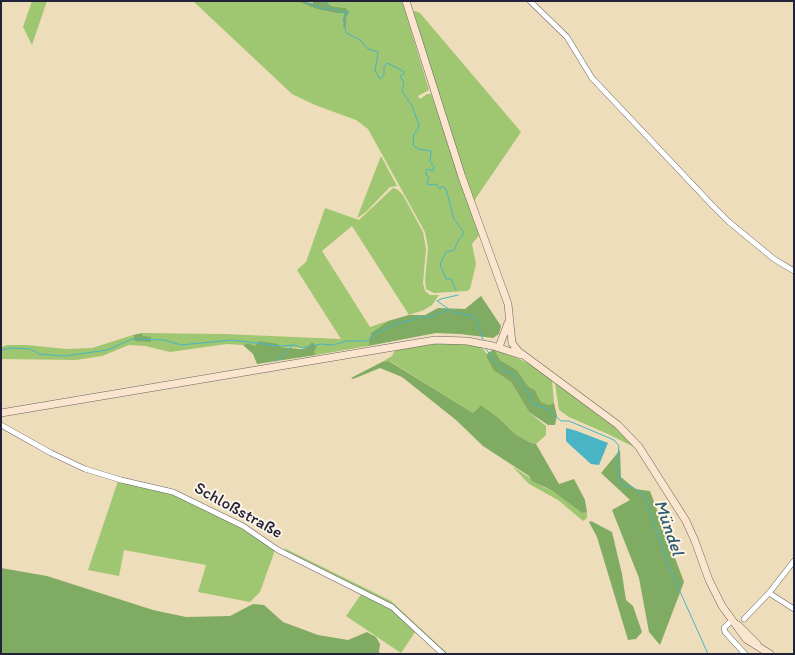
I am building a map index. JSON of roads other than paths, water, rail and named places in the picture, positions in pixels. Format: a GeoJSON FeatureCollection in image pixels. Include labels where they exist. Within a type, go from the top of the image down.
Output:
{"type":"FeatureCollection","features":[{"type":"Feature","properties":{"kind":"main road"},"geometry":{"type":"LineString","coordinates":[[406,1],[462,177],[508,304],[510,337],[518,351],[526,358],[618,425],[639,447],[686,521],[716,597],[746,639],[770,654]]}},
{"type":"Feature","properties":{"kind":"main road"},"geometry":{"type":"LineString","coordinates":[[499,347],[509,318]]}},
{"type":"Feature","properties":{"kind":"main road"},"geometry":{"type":"LineString","coordinates":[[499,347],[510,337]]}},
{"type":"Feature","properties":{"kind":"main road"},"geometry":{"type":"LineString","coordinates":[[1,413],[435,340],[477,343],[499,347],[526,358]]}},
{"type":"Feature","properties":{"kind":"street"},"geometry":{"type":"LineString","coordinates":[[530,1],[567,38],[592,78],[712,205],[729,222],[774,259],[794,271]]}},
{"type":"Feature","properties":{"kind":"street","name":"Schloßstraße"},"geometry":{"type":"LineString","coordinates":[[1,425],[51,454],[85,469],[121,480],[173,492],[243,526],[278,550],[392,607],[443,654]]}},
{"type":"Feature","properties":{"kind":"street"},"geometry":{"type":"LineString","coordinates":[[744,619],[769,593],[794,562]]}},
{"type":"Feature","properties":{"kind":"street"},"geometry":{"type":"LineString","coordinates":[[769,593],[794,609]]}},
{"type":"Feature","properties":{"kind":"street"},"geometry":{"type":"LineString","coordinates":[[732,620],[724,628],[725,632],[745,654]]}},
{"type":"Feature","properties":{"kind":"water"},"geometry":{"type":"Polygon","coordinates":[[[566,428],[608,443],[599,465],[591,464],[566,441],[566,428]]]}},
{"type":"Feature","properties":{"kind":"waterway"},"geometry":{"type":"LineString","coordinates":[[302,1],[324,9],[327,8]]}},
{"type":"Feature","properties":{"kind":"waterway","name":"Mündel"},"geometry":{"type":"LineString","coordinates":[[324,1],[328,8],[334,10],[338,9],[340,13],[348,12],[348,14],[343,18],[346,33],[360,40],[368,49],[378,52],[375,71],[380,79],[384,75],[384,67],[387,63],[403,71],[404,74],[400,76],[404,83],[402,91],[412,106],[419,125],[414,134],[413,145],[418,149],[431,151],[430,161],[434,167],[433,171],[428,169],[426,170],[426,175],[429,177],[427,182],[428,185],[436,184],[440,189],[442,186],[446,189],[454,219],[464,233],[454,250],[446,252],[440,264],[446,279],[451,279],[456,290]]}},
{"type":"Feature","properties":{"kind":"waterway","name":"Mündel"},"geometry":{"type":"LineString","coordinates":[[458,295],[437,301],[453,312],[473,316],[477,321],[483,340]]}},
{"type":"Feature","properties":{"kind":"waterway"},"geometry":{"type":"LineString","coordinates":[[1,350],[12,348],[30,349],[39,354],[65,356],[107,350],[132,339],[164,340],[181,345],[232,340],[280,346],[295,345],[302,348],[321,344],[333,345],[347,341],[367,341],[376,333],[398,323],[413,320],[418,317],[431,317],[447,310]]}},
{"type":"Feature","properties":{"kind":"waterway"},"geometry":{"type":"LineString","coordinates":[[276,361],[292,346]]}},
{"type":"Feature","properties":{"kind":"waterway","name":"Mündel"},"geometry":{"type":"LineString","coordinates":[[485,347],[494,361],[504,371],[512,373],[530,395],[533,404],[548,409],[561,421],[569,421],[614,440],[619,446],[617,465],[621,484],[623,486],[631,486],[644,495],[669,567],[708,654]]}}]}
